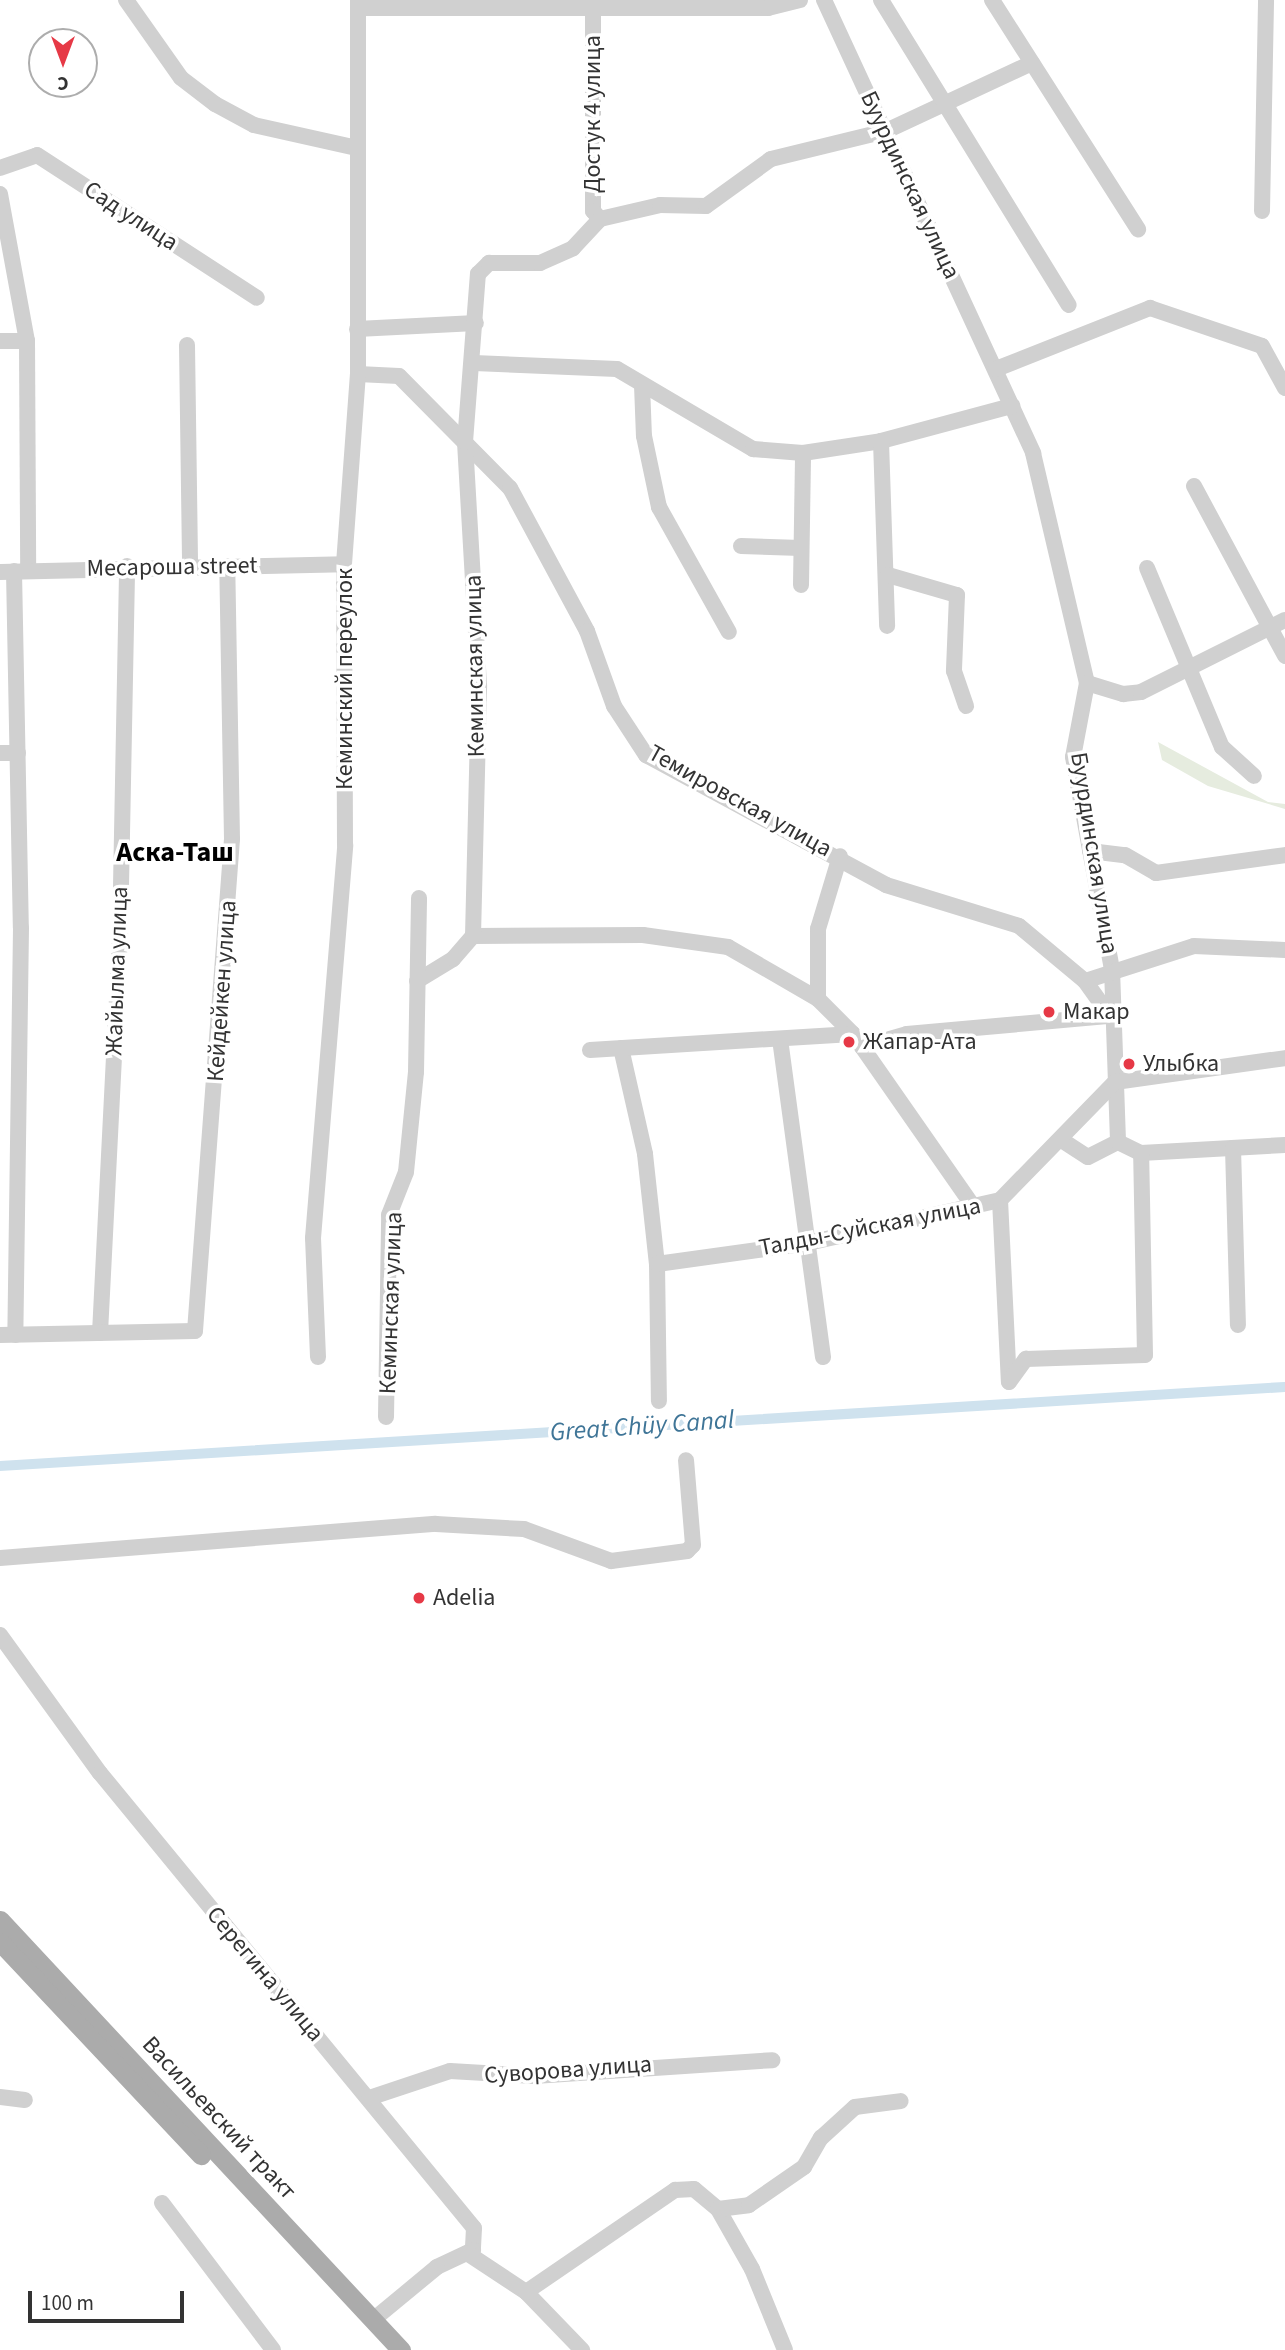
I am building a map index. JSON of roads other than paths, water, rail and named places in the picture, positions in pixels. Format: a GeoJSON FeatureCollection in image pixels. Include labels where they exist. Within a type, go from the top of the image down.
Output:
{"type":"FeatureCollection","features":[{"type":"Feature","properties":{"kind":"main road","name":"Васильевский тракт"},"geometry":{"type":"LineString","coordinates":[[0,1920],[401,2350]]}},
{"type":"Feature","properties":{"kind":"main road","name":"Васильевский тракт"},"geometry":{"type":"LineString","coordinates":[[0,1942],[383,2350]]}},
{"type":"Feature","properties":{"kind":"street"},"geometry":{"type":"LineString","coordinates":[[126,0],[181,78],[215,104],[254,125],[357,148]]}},
{"type":"Feature","properties":{"kind":"street"},"geometry":{"type":"LineString","coordinates":[[358,4],[593,4],[768,8],[800,0]]}},
{"type":"Feature","properties":{"kind":"street","name":"Буурдинская улица"},"geometry":{"type":"LineString","coordinates":[[824,0],[1033,453],[1087,683],[1073,757],[1112,969],[1110,1016],[1118,1142]]}},
{"type":"Feature","properties":{"kind":"street"},"geometry":{"type":"LineString","coordinates":[[881,0],[941,106],[1028,242],[1049,264],[1069,305]]}},
{"type":"Feature","properties":{"kind":"street"},"geometry":{"type":"LineString","coordinates":[[992,0],[1138,229]]}},
{"type":"Feature","properties":{"kind":"street"},"geometry":{"type":"LineString","coordinates":[[1262,211],[1266,0]]}},
{"type":"Feature","properties":{"kind":"street","name":"Кеминский переулок"},"geometry":{"type":"LineString","coordinates":[[318,1357],[313,1238],[345,845],[344,564],[358,374],[358,4]]}},
{"type":"Feature","properties":{"kind":"street","name":"Достук 4 улица"},"geometry":{"type":"LineString","coordinates":[[593,4],[593,211],[600,219],[660,205],[706,206],[771,159],[886,131],[1032,63]]}},
{"type":"Feature","properties":{"kind":"street","name":"Сад улица"},"geometry":{"type":"LineString","coordinates":[[0,168],[37,155],[257,298]]}},
{"type":"Feature","properties":{"kind":"street"},"geometry":{"type":"LineString","coordinates":[[1,199],[26,341],[14,571],[18,753],[7,1335],[100,1333]]}},
{"type":"Feature","properties":{"kind":"street","name":"Кеминская улица"},"geometry":{"type":"LineString","coordinates":[[473,936],[479,685],[465,442],[482,267],[540,263],[573,248],[600,219]]}},
{"type":"Feature","properties":{"kind":"street"},"geometry":{"type":"LineString","coordinates":[[996,369],[1150,308],[1262,346],[1285,388]]}},
{"type":"Feature","properties":{"kind":"street"},"geometry":{"type":"LineString","coordinates":[[357,329],[476,323]]}},
{"type":"Feature","properties":{"kind":"street"},"geometry":{"type":"LineString","coordinates":[[0,341],[26,341]]}},
{"type":"Feature","properties":{"kind":"street"},"geometry":{"type":"LineString","coordinates":[[187,345],[190,566]]}},
{"type":"Feature","properties":{"kind":"street"},"geometry":{"type":"LineString","coordinates":[[474,363],[617,369],[754,449],[803,453],[881,441],[1012,406]]}},
{"type":"Feature","properties":{"kind":"street","name":"Темировская улица"},"geometry":{"type":"LineString","coordinates":[[358,374],[399,376],[465,442],[520,503],[542,556],[587,631],[614,706],[646,755],[840,856],[886,885],[938,905],[1019,926],[1085,981],[1110,1016]]}},
{"type":"Feature","properties":{"kind":"street"},"geometry":{"type":"LineString","coordinates":[[642,385],[644,436],[659,507],[729,632]]}},
{"type":"Feature","properties":{"kind":"street"},"geometry":{"type":"LineString","coordinates":[[881,441],[888,575],[887,626]]}},
{"type":"Feature","properties":{"kind":"street"},"geometry":{"type":"LineString","coordinates":[[801,585],[803,453]]}},
{"type":"Feature","properties":{"kind":"street"},"geometry":{"type":"LineString","coordinates":[[1194,486],[1285,656]]}},
{"type":"Feature","properties":{"kind":"street"},"geometry":{"type":"LineString","coordinates":[[741,547],[802,548]]}},
{"type":"Feature","properties":{"kind":"street","name":"Месароша street"},"geometry":{"type":"LineString","coordinates":[[14,571],[127,566],[344,564]]}},
{"type":"Feature","properties":{"kind":"street","name":"Жайылма улица"},"geometry":{"type":"LineString","coordinates":[[100,1333],[120,937],[127,566]]}},
{"type":"Feature","properties":{"kind":"street","name":"Кейдейкен улица"},"geometry":{"type":"LineString","coordinates":[[100,1333],[195,1331],[232,839],[227,566]]}},
{"type":"Feature","properties":{"kind":"street"},"geometry":{"type":"LineString","coordinates":[[1147,568],[1222,747],[1254,776]]}},
{"type":"Feature","properties":{"kind":"street"},"geometry":{"type":"LineString","coordinates":[[888,575],[957,596],[954,671],[965,706]]}},
{"type":"Feature","properties":{"kind":"street"},"geometry":{"type":"LineString","coordinates":[[1087,683],[1123,694],[1189,673],[1285,620]]}},
{"type":"Feature","properties":{"kind":"street"},"geometry":{"type":"LineString","coordinates":[[0,753],[18,753]]}},
{"type":"Feature","properties":{"kind":"street"},"geometry":{"type":"LineString","coordinates":[[1090,850],[1125,855],[1156,873],[1285,855]]}},
{"type":"Feature","properties":{"kind":"street"},"geometry":{"type":"LineString","coordinates":[[818,999],[818,929],[840,856]]}},
{"type":"Feature","properties":{"kind":"street","name":"Кеминская улица"},"geometry":{"type":"LineString","coordinates":[[386,1417],[390,1215],[406,1172],[419,898]]}},
{"type":"Feature","properties":{"kind":"street"},"geometry":{"type":"LineString","coordinates":[[417,981],[453,959],[473,936],[643,935],[728,947],[818,999],[858,1041],[973,1206]]}},
{"type":"Feature","properties":{"kind":"street"},"geometry":{"type":"LineString","coordinates":[[1085,981],[1112,969],[1194,946],[1285,950]]}},
{"type":"Feature","properties":{"kind":"street"},"geometry":{"type":"LineString","coordinates":[[590,1050],[780,1039],[858,1041],[907,1034],[1110,1016]]}},
{"type":"Feature","properties":{"kind":"street"},"geometry":{"type":"LineString","coordinates":[[780,1039],[823,1357]]}},
{"type":"Feature","properties":{"kind":"street"},"geometry":{"type":"LineString","coordinates":[[621,1048],[645,1154],[657,1264],[659,1401]]}},
{"type":"Feature","properties":{"kind":"street"},"geometry":{"type":"LineString","coordinates":[[1115,1082],[1285,1058]]}},
{"type":"Feature","properties":{"kind":"street","name":"Талды-Суйская улица"},"geometry":{"type":"LineString","coordinates":[[657,1264],[808,1243],[1000,1200],[1115,1082]]}},
{"type":"Feature","properties":{"kind":"street"},"geometry":{"type":"LineString","coordinates":[[1060,1139],[1088,1157],[1118,1142],[1140,1153],[1285,1145]]}},
{"type":"Feature","properties":{"kind":"street"},"geometry":{"type":"LineString","coordinates":[[1233,1148],[1238,1325]]}},
{"type":"Feature","properties":{"kind":"street"},"geometry":{"type":"LineString","coordinates":[[1000,1200],[1009,1382],[1026,1359],[1145,1354],[1140,1153]]}},
{"type":"Feature","properties":{"kind":"street"},"geometry":{"type":"LineString","coordinates":[[0,1558],[436,1524],[524,1530],[611,1561],[687,1551],[694,1545],[686,1460]]}},
{"type":"Feature","properties":{"kind":"street","name":"Серегина улица"},"geometry":{"type":"LineString","coordinates":[[0,1635],[100,1773],[474,2228],[477,2245],[467,2253]]}},
{"type":"Feature","properties":{"kind":"street","name":"Суворова улица"},"geometry":{"type":"LineString","coordinates":[[369,2098],[450,2071],[534,2076],[772,2060]]}},
{"type":"Feature","properties":{"kind":"street"},"geometry":{"type":"LineString","coordinates":[[0,2096],[25,2100]]}},
{"type":"Feature","properties":{"kind":"street"},"geometry":{"type":"LineString","coordinates":[[718,2209],[770,2194],[804,2167],[821,2137],[855,2107],[901,2101]]}},
{"type":"Feature","properties":{"kind":"street"},"geometry":{"type":"LineString","coordinates":[[526,2292],[675,2190],[694,2189],[718,2209],[752,2269],[785,2350]]}},
{"type":"Feature","properties":{"kind":"street"},"geometry":{"type":"LineString","coordinates":[[162,2203],[272,2350]]}},
{"type":"Feature","properties":{"kind":"street"},"geometry":{"type":"LineString","coordinates":[[373,2320],[437,2267],[467,2253],[526,2292],[582,2350]]}},
{"type":"Feature","properties":{"kind":"waterway","name":"Great Chüy Canal"},"geometry":{"type":"LineString","coordinates":[[0,1466],[1285,1387]]}},
{"type":"Feature","properties":{"kind":"place","name":"Макар"},"geometry":{"type":"Point","coordinates":[1049,1012]}},
{"type":"Feature","properties":{"kind":"place","name":"Жапар-Ата"},"geometry":{"type":"Point","coordinates":[849,1042]}},
{"type":"Feature","properties":{"kind":"place","name":"Улыбка"},"geometry":{"type":"Point","coordinates":[1129,1064]}},
{"type":"Feature","properties":{"kind":"place","name":"Adelia"},"geometry":{"type":"Point","coordinates":[419,1598]}},
{"type":"Feature","properties":{"kind":"district","name":"Аска-Таш"},"geometry":{"type":"Point","coordinates":[175,852]}}]}
